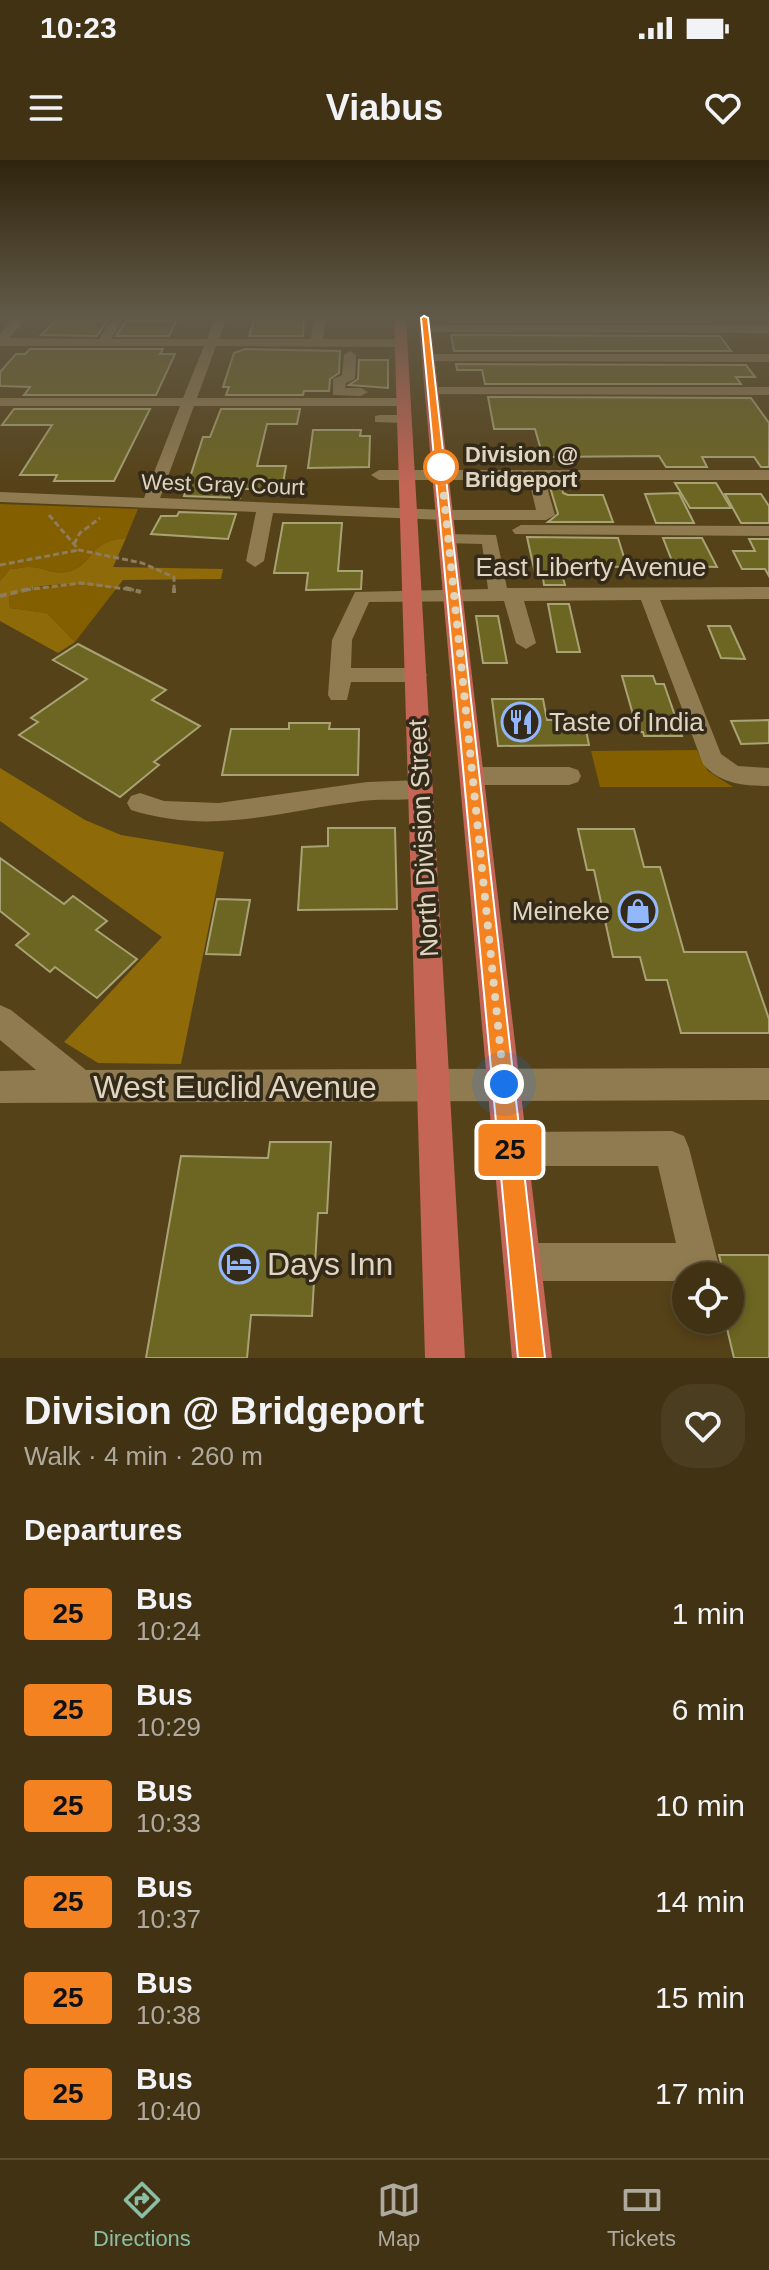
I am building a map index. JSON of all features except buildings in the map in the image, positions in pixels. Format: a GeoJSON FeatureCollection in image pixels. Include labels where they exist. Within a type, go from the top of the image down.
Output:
{"type":"FeatureCollection","features":[{"type":"Feature","properties":{"kind":"main road","name":"North Division Street"},"geometry":{"type":"LineString","coordinates":[[401,374],[445,1358]]}},
{"type":"Feature","properties":{"kind":"main road"},"geometry":{"type":"LineString","coordinates":[[417,374],[431,384]]}},
{"type":"Feature","properties":{"kind":"main road","name":"North Division Street"},"geometry":{"type":"LineString","coordinates":[[430,374],[532,1358]]}},
{"type":"Feature","properties":{"kind":"street"},"geometry":{"type":"LineString","coordinates":[[150,503],[199,374]]}},
{"type":"Feature","properties":{"kind":"street"},"geometry":{"type":"LineString","coordinates":[[337,397],[340,379],[348,379],[349,374]]}},
{"type":"Feature","properties":{"kind":"street"},"geometry":{"type":"LineString","coordinates":[[431,384],[769,391]]}},
{"type":"Feature","properties":{"kind":"street"},"geometry":{"type":"LineString","coordinates":[[0,402],[188,402],[337,397],[369,402],[402,402]]}},
{"type":"Feature","properties":{"kind":"street"},"geometry":{"type":"LineString","coordinates":[[380,419],[404,419]]}},
{"type":"Feature","properties":{"kind":"street"},"geometry":{"type":"LineString","coordinates":[[379,475],[769,475]]}},
{"type":"Feature","properties":{"kind":"street"},"geometry":{"type":"LineString","coordinates":[[446,528],[546,515],[536,476]]}},
{"type":"Feature","properties":{"kind":"street","name":"West Gray Court"},"geometry":{"type":"LineString","coordinates":[[0,497],[409,514],[446,528]]}},
{"type":"Feature","properties":{"kind":"street"},"geometry":{"type":"LineString","coordinates":[[255,561],[265,508]]}},
{"type":"Feature","properties":{"kind":"street"},"geometry":{"type":"LineString","coordinates":[[446,528],[769,531]]}},
{"type":"Feature","properties":{"kind":"street"},"geometry":{"type":"LineString","coordinates":[[446,528],[490,539],[505,593],[526,643]]}},
{"type":"Feature","properties":{"kind":"street","name":"East Liberty Avenue"},"geometry":{"type":"LineString","coordinates":[[416,675],[339,685],[342,640],[362,596],[413,593],[769,593]]}},
{"type":"Feature","properties":{"kind":"street"},"geometry":{"type":"LineString","coordinates":[[648,593],[711,758],[726,772],[743,777],[769,777]]}},
{"type":"Feature","properties":{"kind":"street"},"geometry":{"type":"LineString","coordinates":[[472,776],[569,776]]}},
{"type":"Feature","properties":{"kind":"street"},"geometry":{"type":"LineString","coordinates":[[140,803],[160,812],[198,812],[278,808],[359,792],[421,789]]}},
{"type":"Feature","properties":{"kind":"street"},"geometry":{"type":"LineString","coordinates":[[0,1020],[81,1087]]}},
{"type":"Feature","properties":{"kind":"street","name":"West Euclid Avenue"},"geometry":{"type":"LineString","coordinates":[[0,1087],[434,1088],[504,1084],[769,1084]]}},
{"type":"Feature","properties":{"kind":"street"},"geometry":{"type":"LineString","coordinates":[[510,1149],[672,1148],[699,1262],[522,1262]]}},
{"type":"Feature","properties":{"kind":"path"},"geometry":{"type":"LineString","coordinates":[[34,499],[79,550]]}},
{"type":"Feature","properties":{"kind":"path"},"geometry":{"type":"LineString","coordinates":[[74,544],[80,533],[96,520],[130,503]]}},
{"type":"Feature","properties":{"kind":"path"},"geometry":{"type":"LineString","coordinates":[[0,565],[79,550],[142,563],[174,577],[174,593]]}},
{"type":"Feature","properties":{"kind":"path"},"geometry":{"type":"LineString","coordinates":[[0,596],[79,582],[109,583],[141,592]]}},
{"type":"Feature","properties":{"kind":"shaded area"},"geometry":{"type":"Polygon","coordinates":[[[0,504],[138,509],[126,538],[99,547],[73,570],[10,569],[0,581],[0,504]]]}},
{"type":"Feature","properties":{"kind":"shaded area"},"geometry":{"type":"Polygon","coordinates":[[[126,538],[113,567],[223,569],[221,579],[123,580],[116,589],[75,584],[48,585],[9,597],[10,608],[47,613],[75,642],[58,653],[0,621],[0,581],[10,569],[29,567],[67,572],[80,566],[105,543],[126,538]]]}},
{"type":"Feature","properties":{"kind":"shaded area"},"geometry":{"type":"Polygon","coordinates":[[[80,583],[116,589],[75,642],[47,613],[10,608],[9,597],[24,589],[80,583]]]}},
{"type":"Feature","properties":{"kind":"shaded area"},"geometry":{"type":"Polygon","coordinates":[[[697,750],[708,771],[733,787],[600,787],[591,751],[697,750]]]}},
{"type":"Feature","properties":{"kind":"shaded area"},"geometry":{"type":"Polygon","coordinates":[[[0,768],[85,820],[121,835],[224,852],[181,1064],[98,1063],[64,1042],[162,937],[0,821],[0,768]]]}},
{"type":"Feature","properties":{"kind":"bus line","name":"25"},"geometry":{"type":"LineString","coordinates":[[430,374],[531,1358]]}},
{"type":"Feature","properties":{"kind":"place","name":"Division @ Bridgeport"},"geometry":{"type":"Point","coordinates":[441,467]}},
{"type":"Feature","properties":{"kind":"place","name":"Taste of India"},"geometry":{"type":"Point","coordinates":[521,722]}},
{"type":"Feature","properties":{"kind":"place","name":"Meineke"},"geometry":{"type":"Point","coordinates":[638,911]}},
{"type":"Feature","properties":{"kind":"place","name":"Days Inn"},"geometry":{"type":"Point","coordinates":[239,1264]}},
{"type":"Feature","properties":{"kind":"route"},"geometry":{"type":"LineString","coordinates":[[441,467],[504,1084]]}}]}
